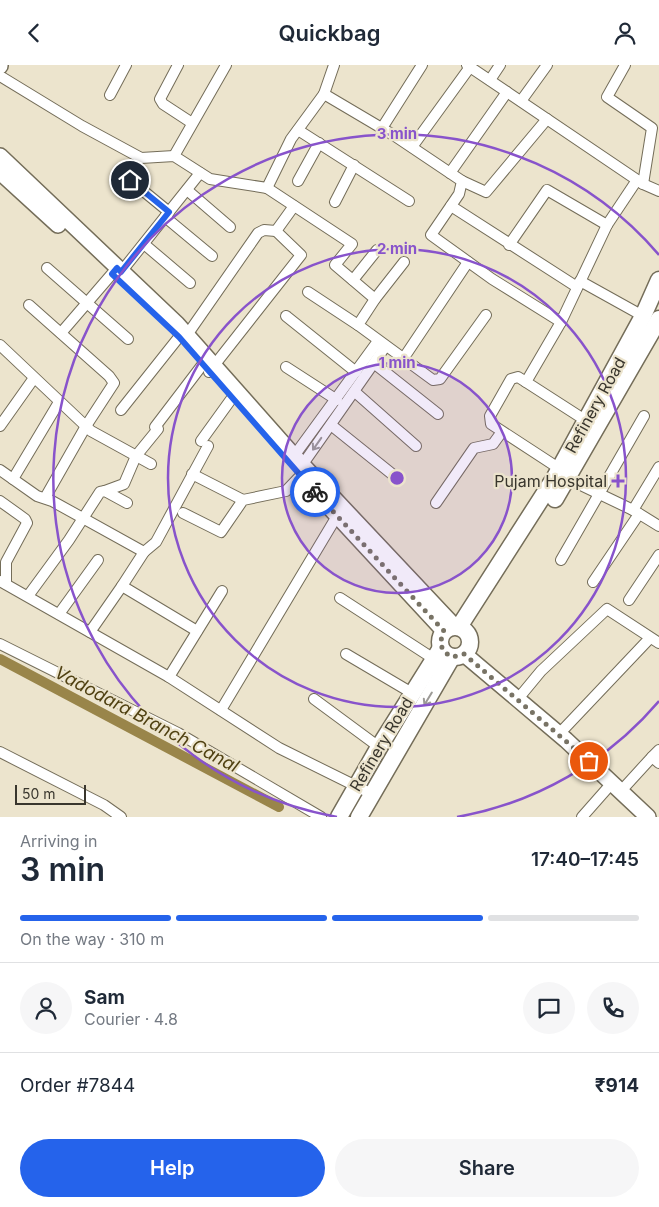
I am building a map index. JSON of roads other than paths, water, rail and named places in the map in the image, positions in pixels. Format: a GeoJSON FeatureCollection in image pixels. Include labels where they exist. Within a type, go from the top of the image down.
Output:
{"type":"FeatureCollection","features":[{"type":"Feature","properties":{"kind":"main road","name":"Refinery Road"},"geometry":{"type":"LineString","coordinates":[[456,629],[562,474],[651,318],[659,280]]}},
{"type":"Feature","properties":{"kind":"main road","name":"Refinery Road"},"geometry":{"type":"LineString","coordinates":[[562,474],[585,420],[651,318]]}},
{"type":"Feature","properties":{"kind":"main road"},"geometry":{"type":"LineString","coordinates":[[456,629],[471,642],[448,654],[440,638],[456,629]]}},
{"type":"Feature","properties":{"kind":"main road","name":"Refinery Road"},"geometry":{"type":"LineString","coordinates":[[339,817],[412,693],[448,654]]}},
{"type":"Feature","properties":{"kind":"main road","name":"Refinery Road"},"geometry":{"type":"LineString","coordinates":[[359,817],[448,654]]}},
{"type":"Feature","properties":{"kind":"street"},"geometry":{"type":"LineString","coordinates":[[110,95],[126,65]]}},
{"type":"Feature","properties":{"kind":"street"},"geometry":{"type":"LineString","coordinates":[[178,65],[160,99],[163,104],[192,123]]}},
{"type":"Feature","properties":{"kind":"street"},"geometry":{"type":"LineString","coordinates":[[174,155],[226,65]]}},
{"type":"Feature","properties":{"kind":"street"},"geometry":{"type":"LineString","coordinates":[[267,189],[298,130],[324,94],[334,65]]}},
{"type":"Feature","properties":{"kind":"street"},"geometry":{"type":"LineString","coordinates":[[382,129],[422,65]]}},
{"type":"Feature","properties":{"kind":"street"},"geometry":{"type":"LineString","coordinates":[[490,80],[500,65]]}},
{"type":"Feature","properties":{"kind":"street"},"geometry":{"type":"LineString","coordinates":[[521,101],[547,65]]}},
{"type":"Feature","properties":{"kind":"street"},"geometry":{"type":"LineString","coordinates":[[526,382],[561,322],[607,225],[640,182],[652,128],[607,97],[625,65]]}},
{"type":"Feature","properties":{"kind":"street"},"geometry":{"type":"LineString","coordinates":[[412,147],[468,66],[640,182],[659,191]]}},
{"type":"Feature","properties":{"kind":"street"},"geometry":{"type":"LineString","coordinates":[[0,76],[141,159],[174,155],[210,179],[267,189],[352,244],[335,265],[375,299]]}},
{"type":"Feature","properties":{"kind":"street"},"geometry":{"type":"LineString","coordinates":[[450,173],[507,92]]}},
{"type":"Feature","properties":{"kind":"street"},"geometry":{"type":"LineString","coordinates":[[324,94],[412,147],[462,181],[486,192],[547,119]]}},
{"type":"Feature","properties":{"kind":"street"},"geometry":{"type":"LineString","coordinates":[[298,130],[409,201]]}},
{"type":"Feature","properties":{"kind":"street"},"geometry":{"type":"LineString","coordinates":[[298,181],[319,143]]}},
{"type":"Feature","properties":{"kind":"street"},"geometry":{"type":"LineString","coordinates":[[0,155],[183,336],[232,397],[301,466],[337,516],[456,629]]}},
{"type":"Feature","properties":{"kind":"street"},"geometry":{"type":"LineString","coordinates":[[335,202],[354,165]]}},
{"type":"Feature","properties":{"kind":"street"},"geometry":{"type":"LineString","coordinates":[[0,172],[117,272]]}},
{"type":"Feature","properties":{"kind":"street"},"geometry":{"type":"LineString","coordinates":[[61,333],[144,244],[200,173]]}},
{"type":"Feature","properties":{"kind":"street"},"geometry":{"type":"LineString","coordinates":[[130,180],[212,256]]}},
{"type":"Feature","properties":{"kind":"street"},"geometry":{"type":"LineString","coordinates":[[462,181],[459,194],[431,235],[468,262],[561,322]]}},
{"type":"Feature","properties":{"kind":"street"},"geometry":{"type":"LineString","coordinates":[[187,190],[230,227]]}},
{"type":"Feature","properties":{"kind":"street"},"geometry":{"type":"LineString","coordinates":[[509,245],[547,190],[607,225]]}},
{"type":"Feature","properties":{"kind":"street"},"geometry":{"type":"LineString","coordinates":[[276,231],[294,206]]}},
{"type":"Feature","properties":{"kind":"street"},"geometry":{"type":"LineString","coordinates":[[451,206],[509,245],[578,284],[651,318]]}},
{"type":"Feature","properties":{"kind":"street"},"geometry":{"type":"LineString","coordinates":[[28,596],[69,541],[100,493],[124,484],[136,456],[156,428],[301,255],[276,231],[264,230],[258,233],[183,336],[121,410]]}},
{"type":"Feature","properties":{"kind":"street"},"geometry":{"type":"LineString","coordinates":[[144,244],[190,283]]}},
{"type":"Feature","properties":{"kind":"street"},"geometry":{"type":"LineString","coordinates":[[353,280],[377,250]]}},
{"type":"Feature","properties":{"kind":"street"},"geometry":{"type":"LineString","coordinates":[[358,325],[375,299],[404,262]]}},
{"type":"Feature","properties":{"kind":"street"},"geometry":{"type":"LineString","coordinates":[[403,359],[468,262]]}},
{"type":"Feature","properties":{"kind":"street"},"geometry":{"type":"LineString","coordinates":[[47,267],[86,304],[128,339]]}},
{"type":"Feature","properties":{"kind":"street"},"geometry":{"type":"LineString","coordinates":[[308,292],[358,325],[433,380],[440,379],[486,315]]}},
{"type":"Feature","properties":{"kind":"street"},"geometry":{"type":"LineString","coordinates":[[29,305],[109,376],[114,383],[86,426],[45,498]]}},
{"type":"Feature","properties":{"kind":"street"},"geometry":{"type":"LineString","coordinates":[[286,316],[356,372]]}},
{"type":"Feature","properties":{"kind":"street"},"geometry":{"type":"LineString","coordinates":[[301,466],[375,364],[382,344]]}},
{"type":"Feature","properties":{"kind":"street"},"geometry":{"type":"LineString","coordinates":[[192,474],[243,500],[286,491],[337,400],[356,372],[382,344]]}},
{"type":"Feature","properties":{"kind":"street"},"geometry":{"type":"LineString","coordinates":[[0,345],[95,434],[151,464]]}},
{"type":"Feature","properties":{"kind":"street"},"geometry":{"type":"LineString","coordinates":[[375,364],[438,414]]}},
{"type":"Feature","properties":{"kind":"street"},"geometry":{"type":"LineString","coordinates":[[209,367],[456,629]]}},
{"type":"Feature","properties":{"kind":"street"},"geometry":{"type":"LineString","coordinates":[[286,367],[337,400]]}},
{"type":"Feature","properties":{"kind":"street"},"geometry":{"type":"LineString","coordinates":[[585,420],[518,377],[511,379],[490,416],[492,427],[562,474],[659,526]]}},
{"type":"Feature","properties":{"kind":"street"},"geometry":{"type":"LineString","coordinates":[[0,426],[34,378]]}},
{"type":"Feature","properties":{"kind":"street"},"geometry":{"type":"LineString","coordinates":[[355,392],[416,446]]}},
{"type":"Feature","properties":{"kind":"street"},"geometry":{"type":"LineString","coordinates":[[90,632],[144,552],[156,542],[192,474],[204,443],[232,397]]}},
{"type":"Feature","properties":{"kind":"street"},"geometry":{"type":"LineString","coordinates":[[13,479],[59,401]]}},
{"type":"Feature","properties":{"kind":"street"},"geometry":{"type":"LineString","coordinates":[[561,559],[644,416]]}},
{"type":"Feature","properties":{"kind":"street"},"geometry":{"type":"LineString","coordinates":[[331,425],[397,478]]}},
{"type":"Feature","properties":{"kind":"street"},"geometry":{"type":"LineString","coordinates":[[436,503],[474,448],[493,444],[501,433]]}},
{"type":"Feature","properties":{"kind":"street"},"geometry":{"type":"LineString","coordinates":[[593,582],[636,512],[659,467]]}},
{"type":"Feature","properties":{"kind":"street"},"geometry":{"type":"LineString","coordinates":[[0,470],[37,496],[45,498],[144,552]]}},
{"type":"Feature","properties":{"kind":"street"},"geometry":{"type":"LineString","coordinates":[[105,491],[127,503]]}},
{"type":"Feature","properties":{"kind":"street"},"geometry":{"type":"LineString","coordinates":[[183,513],[221,532],[243,500]]}},
{"type":"Feature","properties":{"kind":"street"},"geometry":{"type":"LineString","coordinates":[[0,502],[26,519],[27,523],[6,562],[3,583],[169,677],[279,748],[372,794]]}},
{"type":"Feature","properties":{"kind":"street"},"geometry":{"type":"LineString","coordinates":[[221,711],[337,516]]}},
{"type":"Feature","properties":{"kind":"street"},"geometry":{"type":"LineString","coordinates":[[629,600],[659,555]]}},
{"type":"Feature","properties":{"kind":"street"},"geometry":{"type":"LineString","coordinates":[[59,614],[98,560]]}},
{"type":"Feature","properties":{"kind":"street"},"geometry":{"type":"LineString","coordinates":[[122,586],[197,631]]}},
{"type":"Feature","properties":{"kind":"street"},"geometry":{"type":"LineString","coordinates":[[169,677],[222,591]]}},
{"type":"Feature","properties":{"kind":"street"},"geometry":{"type":"LineString","coordinates":[[340,598],[448,654],[517,699],[559,734],[616,787],[640,814]]}},
{"type":"Feature","properties":{"kind":"street"},"geometry":{"type":"LineString","coordinates":[[517,699],[541,671],[606,609],[654,641],[559,734]]}},
{"type":"Feature","properties":{"kind":"street"},"geometry":{"type":"LineString","coordinates":[[0,644],[178,733],[321,817]]}},
{"type":"Feature","properties":{"kind":"street"},"geometry":{"type":"LineString","coordinates":[[346,654],[412,693]]}},
{"type":"Feature","properties":{"kind":"street"},"geometry":{"type":"LineString","coordinates":[[314,699],[379,747]]}},
{"type":"Feature","properties":{"kind":"street"},"geometry":{"type":"LineString","coordinates":[[0,752],[104,805],[121,817]]}},
{"type":"Feature","properties":{"kind":"street"},"geometry":{"type":"LineString","coordinates":[[582,817],[616,787],[657,756]]}},
{"type":"Feature","properties":{"kind":"waterway","name":"Vadodara Branch Canal"},"geometry":{"type":"LineString","coordinates":[[0,659],[279,807]]}},
{"type":"Feature","properties":{"kind":"place","name":"Pujam Hospital"},"geometry":{"type":"Point","coordinates":[618,481]}}]}
